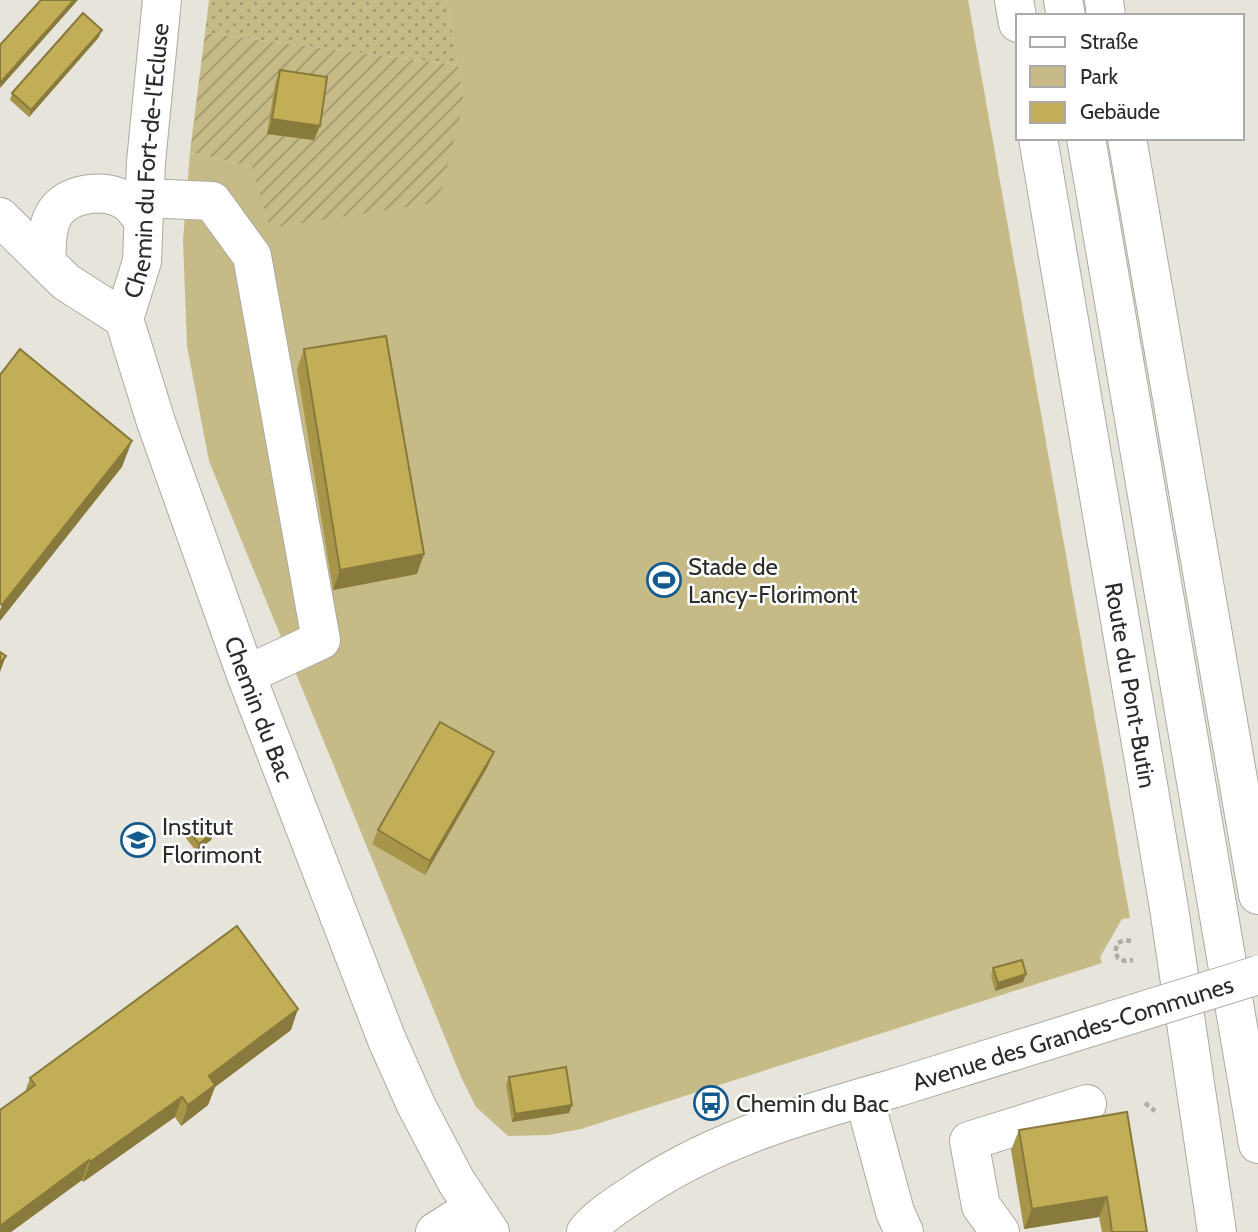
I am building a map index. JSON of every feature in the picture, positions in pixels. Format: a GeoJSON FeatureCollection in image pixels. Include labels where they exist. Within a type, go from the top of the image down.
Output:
{"type":"FeatureCollection","features":[{"type":"Feature","properties":{"kind":"street","name":"Chemin du Fort-de-l'Ecluse"},"geometry":{"type":"LineString","coordinates":[[124,319],[142,261],[162,0]]}},
{"type":"Feature","properties":{"kind":"street","name":"Route du Pont-Butin"},"geometry":{"type":"LineString","coordinates":[[1038,140],[1169,908],[1217,1232]]}},
{"type":"Feature","properties":{"kind":"street","name":"Route du Pont-Butin"},"geometry":{"type":"LineString","coordinates":[[1086,140],[1258,1144]]}},
{"type":"Feature","properties":{"kind":"street"},"geometry":{"type":"LineString","coordinates":[[1127,140],[1258,895]]}},
{"type":"Feature","properties":{"kind":"street"},"geometry":{"type":"LineString","coordinates":[[46,262],[48,231],[55,213],[71,198],[100,194],[125,200],[144,209],[212,201],[252,256],[321,640],[246,675]]}},
{"type":"Feature","properties":{"kind":"street"},"geometry":{"type":"LineString","coordinates":[[0,217],[66,282],[124,319]]}},
{"type":"Feature","properties":{"kind":"street","name":"Chemin du Bac"},"geometry":{"type":"LineString","coordinates":[[124,319],[156,422],[246,675],[387,1040],[416,1105],[456,1181],[482,1220]]}},
{"type":"Feature","properties":{"kind":"street","name":"Avenue des Grandes-Communes"},"geometry":{"type":"LineString","coordinates":[[586,1232],[616,1205],[652,1182],[749,1133],[1258,975]]}},
{"type":"Feature","properties":{"kind":"street"},"geometry":{"type":"LineString","coordinates":[[880,1092],[899,1222]]}},
{"type":"Feature","properties":{"kind":"street"},"geometry":{"type":"LineString","coordinates":[[1000,1232],[981,1206],[969,1141],[1087,1104]]}},
{"type":"Feature","properties":{"kind":"street"},"geometry":{"type":"LineString","coordinates":[[435,1232],[482,1220]]}},
{"type":"Feature","properties":{"kind":"path"},"geometry":{"type":"LineString","coordinates":[[1132,959],[1125,961],[1118,958],[1115,951],[1118,943],[1124,940],[1132,941],[1136,947]]}},
{"type":"Feature","properties":{"kind":"path"},"geometry":{"type":"LineString","coordinates":[[1145,1103],[1156,1111]]}},
{"type":"Feature","properties":{"kind":"green space"},"geometry":{"type":"Polygon","coordinates":[[[209,0],[447,0],[458,65],[205,33],[209,0]]]}},
{"type":"Feature","properties":{"kind":"green space","name":"Stade de Lancy-Florimont"},"geometry":{"type":"Polygon","coordinates":[[[447,0],[968,0],[1130,918],[1122,919],[1100,957],[1102,963],[581,1129],[548,1135],[508,1136],[476,1107],[462,1079],[209,461],[187,346],[183,240],[190,152],[252,167],[464,102],[447,0]]]}},
{"type":"Feature","properties":{"kind":"green space"},"geometry":{"type":"Polygon","coordinates":[[[205,33],[458,65],[464,102],[438,202],[270,228],[252,167],[190,152],[205,33]]]}},
{"type":"Feature","properties":{"kind":"building"},"geometry":{"type":"Polygon","coordinates":[[[41,0],[74,0],[0,83],[0,45],[41,0]]]}},
{"type":"Feature","properties":{"kind":"building"},"geometry":{"type":"Polygon","coordinates":[[[83,13],[102,30],[31,110],[12,93],[83,13]]]}},
{"type":"Feature","properties":{"kind":"building"},"geometry":{"type":"Polygon","coordinates":[[[280,70],[327,77],[320,126],[272,119],[280,70]]]}},
{"type":"Feature","properties":{"kind":"building"},"geometry":{"type":"Polygon","coordinates":[[[386,336],[424,554],[340,570],[304,349],[386,336]]]}},
{"type":"Feature","properties":{"kind":"building"},"geometry":{"type":"Polygon","coordinates":[[[20,349],[132,441],[2,605],[0,375],[20,349]]]}},
{"type":"Feature","properties":{"kind":"building"},"geometry":{"type":"Polygon","coordinates":[[[0,652],[6,656],[0,663],[0,652]]]}},
{"type":"Feature","properties":{"kind":"building"},"geometry":{"type":"Polygon","coordinates":[[[440,722],[494,752],[430,861],[378,830],[440,722]]]}},
{"type":"Feature","properties":{"kind":"building"},"geometry":{"type":"Polygon","coordinates":[[[202,818],[214,832],[199,844],[188,830],[202,818]]]}},
{"type":"Feature","properties":{"kind":"building"},"geometry":{"type":"Polygon","coordinates":[[[237,926],[298,1009],[209,1076],[215,1085],[188,1105],[182,1097],[90,1162],[89,1160],[0,1226],[0,1110],[35,1085],[30,1078],[237,926]]]}},
{"type":"Feature","properties":{"kind":"building"},"geometry":{"type":"Polygon","coordinates":[[[1022,960],[1026,974],[998,983],[993,968],[1022,960]]]}},
{"type":"Feature","properties":{"kind":"building"},"geometry":{"type":"Polygon","coordinates":[[[566,1067],[572,1105],[515,1114],[509,1077],[566,1067]]]}},
{"type":"Feature","properties":{"kind":"building"},"geometry":{"type":"Polygon","coordinates":[[[1127,1112],[1147,1232],[1112,1232],[1107,1197],[1032,1209],[1019,1130],[1127,1112]]]}},
{"type":"Feature","properties":{"kind":"place","name":"Stade de Lancy-Florimont"},"geometry":{"type":"Point","coordinates":[664,580]}},
{"type":"Feature","properties":{"kind":"place","name":"Institut Florimont"},"geometry":{"type":"Point","coordinates":[138,840]}},
{"type":"Feature","properties":{"kind":"place","name":"Chemin du Bac"},"geometry":{"type":"Point","coordinates":[711,1103]}}]}
